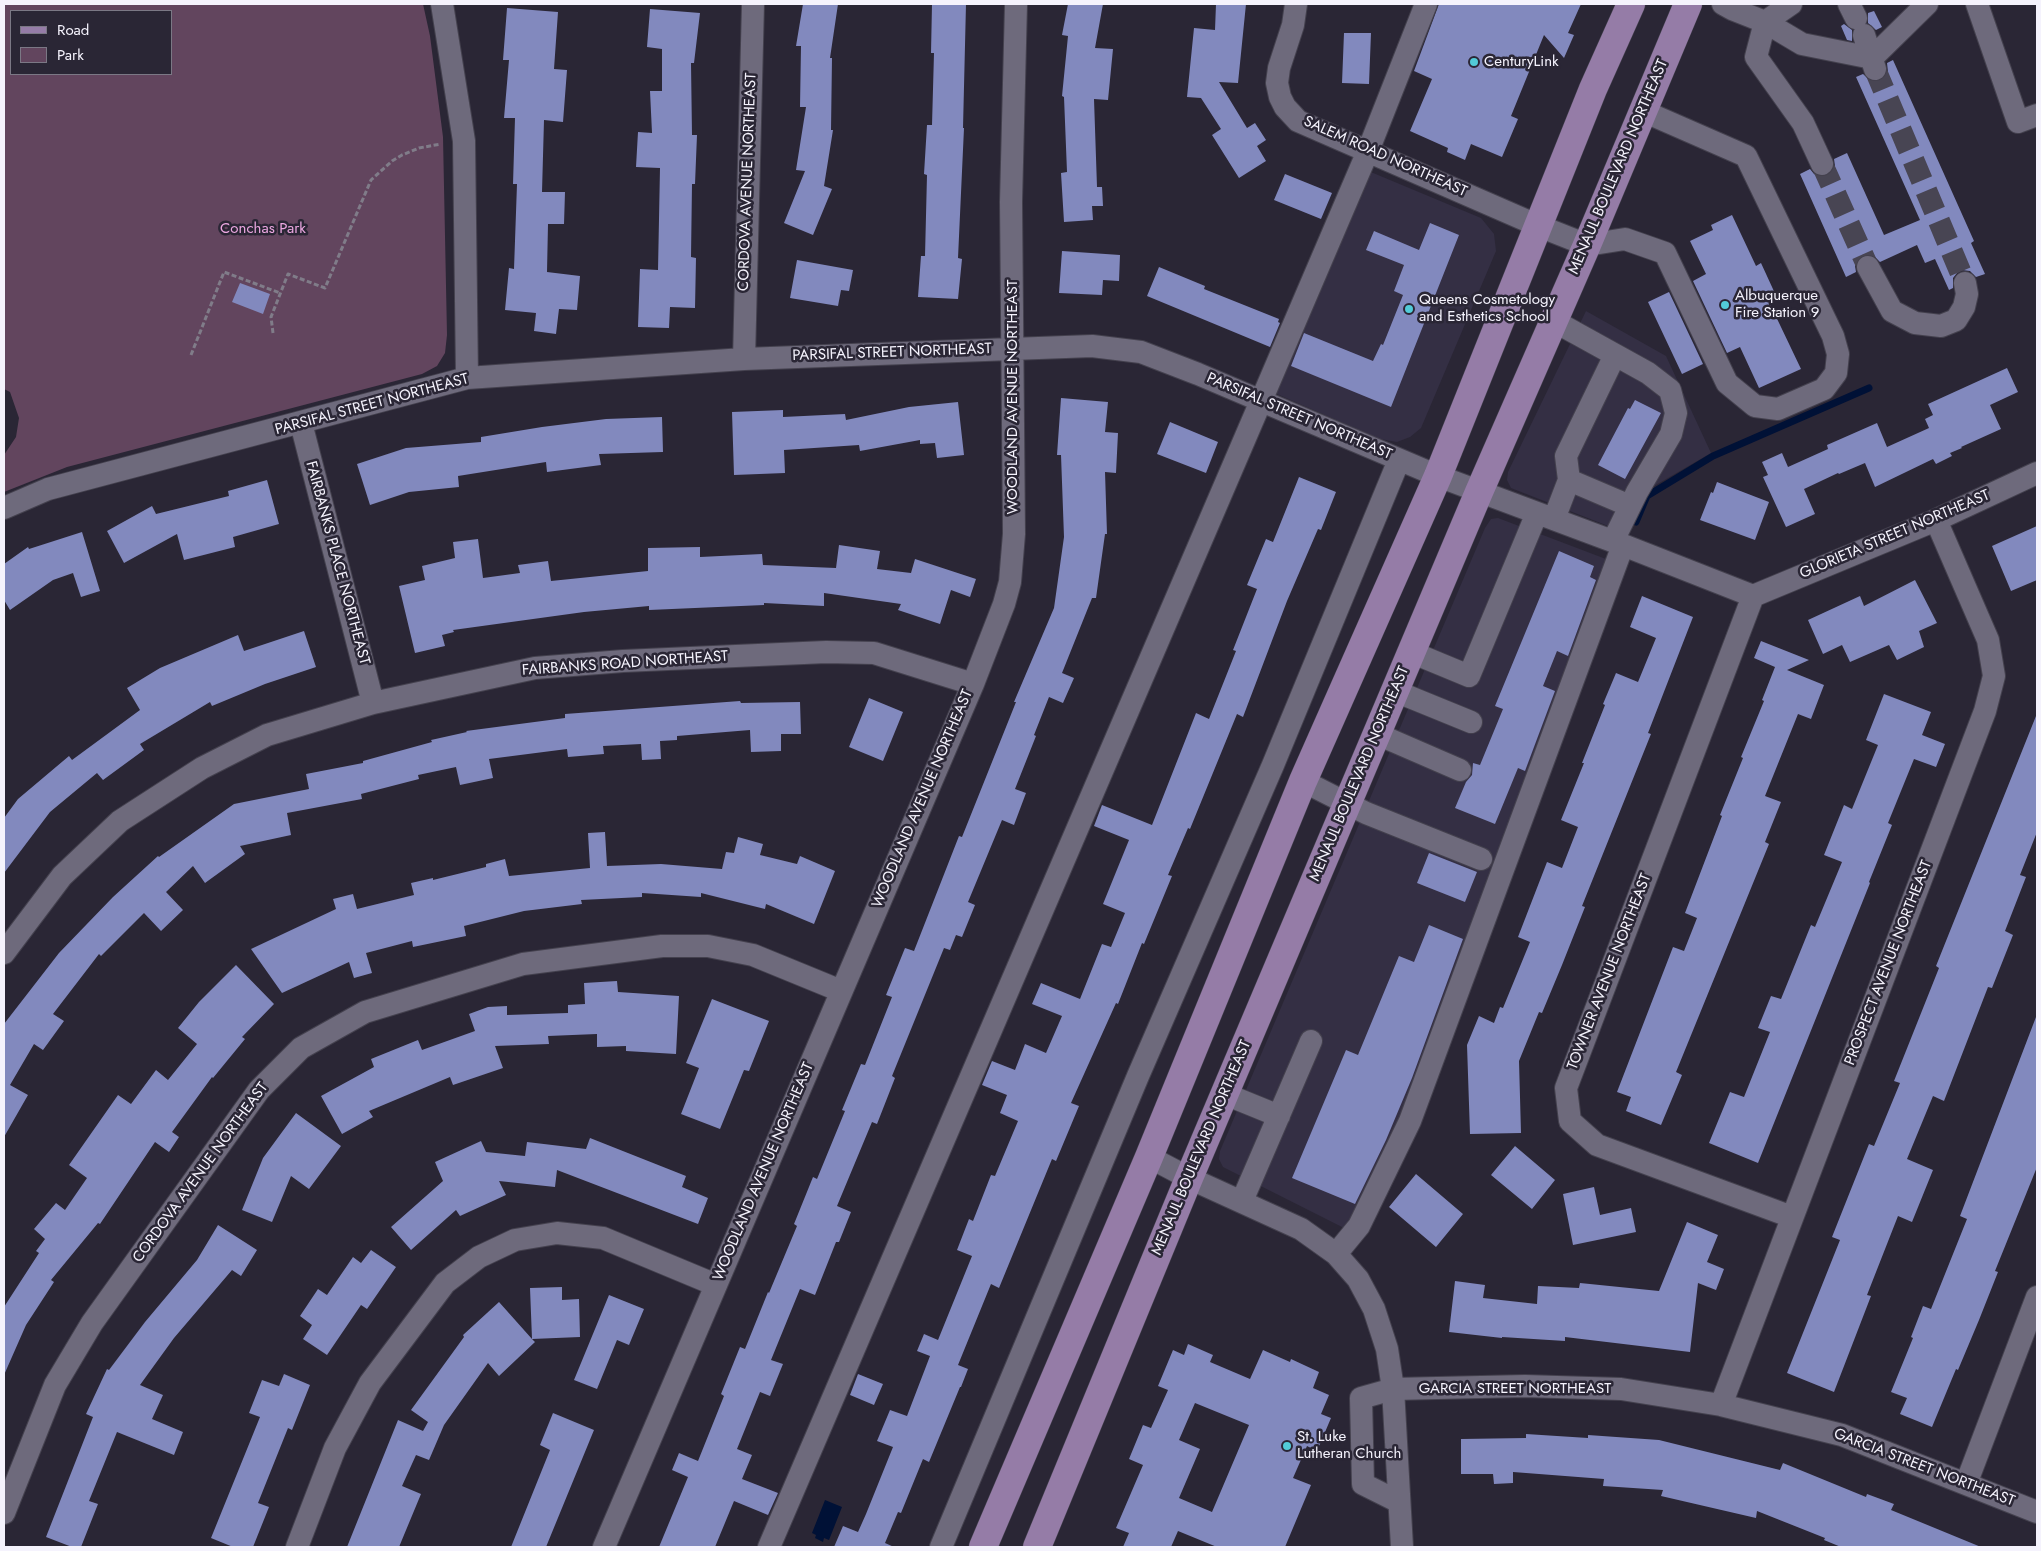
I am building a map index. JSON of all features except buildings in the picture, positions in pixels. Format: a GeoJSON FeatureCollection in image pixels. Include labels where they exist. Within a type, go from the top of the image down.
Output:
{"type":"FeatureCollection","features":[{"type":"Feature","properties":{"kind":"main road"},"geometry":{"type":"LineString","coordinates":[[984,1547],[1149,1157],[1303,781],[1438,476],[1593,89],[1631,4]]}},
{"type":"Feature","properties":{"kind":"main road","name":"MENAUL BOULEVARD NORTHEAST"},"geometry":{"type":"LineString","coordinates":[[1037,1547],[1189,1178],[1688,4]]}},
{"type":"Feature","properties":{"kind":"street"},"geometry":{"type":"LineString","coordinates":[[442,4],[464,141],[467,378]]}},
{"type":"Feature","properties":{"kind":"street","name":"CORDOVA AVENUE NORTHEAST"},"geometry":{"type":"LineString","coordinates":[[744,360],[753,4]]}},
{"type":"Feature","properties":{"kind":"street","name":"WOODLAND AVENUE NORTHEAST"},"geometry":{"type":"LineString","coordinates":[[604,1547],[973,684],[1004,604],[1010,582],[1014,534],[1014,348],[1011,202],[1016,4]]}},
{"type":"Feature","properties":{"kind":"street","name":"SALEM ROAD NORTHEAST"},"geometry":{"type":"LineString","coordinates":[[1296,4],[1293,25],[1279,68],[1277,83],[1280,97],[1285,107],[1298,120],[1539,226],[1587,244]]}},
{"type":"Feature","properties":{"kind":"street"},"geometry":{"type":"LineString","coordinates":[[770,1547],[1368,151],[1426,4]]}},
{"type":"Feature","properties":{"kind":"street"},"geometry":{"type":"LineString","coordinates":[[1723,4],[1765,22],[1802,44],[1873,64]]}},
{"type":"Feature","properties":{"kind":"street"},"geometry":{"type":"LineString","coordinates":[[1791,4],[1765,22],[1756,57],[1803,123],[1822,164]]}},
{"type":"Feature","properties":{"kind":"street"},"geometry":{"type":"LineString","coordinates":[[1873,64],[1926,4]]}},
{"type":"Feature","properties":{"kind":"street"},"geometry":{"type":"LineString","coordinates":[[1978,4],[2018,122],[2037,115]]}},
{"type":"Feature","properties":{"kind":"street"},"geometry":{"type":"LineString","coordinates":[[1856,19],[1873,64]]}},
{"type":"Feature","properties":{"kind":"street"},"geometry":{"type":"LineString","coordinates":[[1587,244],[1624,239],[1665,253],[1728,383],[1755,406],[1778,409],[1824,389],[1836,374],[1838,354],[1833,336],[1746,156],[1642,111]]}},
{"type":"Feature","properties":{"kind":"street"},"geometry":{"type":"LineString","coordinates":[[1868,267],[1892,311],[1915,323],[1941,326],[1956,320],[1964,307],[1967,294],[1965,283]]}},
{"type":"Feature","properties":{"kind":"street"},"geometry":{"type":"LineString","coordinates":[[1336,1254],[1359,1226],[1410,1120],[1630,506],[1671,434],[1676,414],[1670,390],[1648,373],[1554,321]]}},
{"type":"Feature","properties":{"kind":"street","name":"PARSIFAL STREET NORTHEAST"},"geometry":{"type":"LineString","coordinates":[[4,508],[48,489],[467,378],[744,360],[1092,346],[1141,352],[1438,476],[1618,543],[1752,596]]}},
{"type":"Feature","properties":{"kind":"street"},"geometry":{"type":"LineString","coordinates":[[1411,652],[1469,676],[1546,516],[1569,480],[1566,456],[1615,355]]}},
{"type":"Feature","properties":{"kind":"street","name":"FAIRBANKS PLACE NORTHEAST"},"geometry":{"type":"LineString","coordinates":[[301,423],[373,702]]}},
{"type":"Feature","properties":{"kind":"street"},"geometry":{"type":"LineString","coordinates":[[950,1545],[1138,1076],[1273,765],[1400,460]]}},
{"type":"Feature","properties":{"kind":"street","name":"GLORIETA STREET NORTHEAST"},"geometry":{"type":"LineString","coordinates":[[1752,596],[1936,520],[2037,473]]}},
{"type":"Feature","properties":{"kind":"street"},"geometry":{"type":"LineString","coordinates":[[1569,480],[1630,506]]}},
{"type":"Feature","properties":{"kind":"street","name":"PROSPECT AVENUE NORTHEAST"},"geometry":{"type":"LineString","coordinates":[[1722,1404],[1985,712],[1994,676],[1988,640],[1936,520]]}},
{"type":"Feature","properties":{"kind":"street","name":"TOWNER AVENUE NORTHEAST"},"geometry":{"type":"LineString","coordinates":[[1752,596],[1566,1088],[1570,1121],[1597,1145],[1792,1217]]}},
{"type":"Feature","properties":{"kind":"street","name":"FAIRBANKS ROAD NORTHEAST"},"geometry":{"type":"LineString","coordinates":[[4,953],[62,876],[120,821],[202,768],[267,735],[373,702],[535,668],[623,661],[826,652],[874,653],[973,684]]}},
{"type":"Feature","properties":{"kind":"street"},"geometry":{"type":"LineString","coordinates":[[1395,691],[1471,722]]}},
{"type":"Feature","properties":{"kind":"street"},"geometry":{"type":"LineString","coordinates":[[1377,734],[1460,770]]}},
{"type":"Feature","properties":{"kind":"street"},"geometry":{"type":"LineString","coordinates":[[1303,781],[1347,804],[1481,859]]}},
{"type":"Feature","properties":{"kind":"street","name":"CORDOVA AVENUE NORTHEAST"},"geometry":{"type":"LineString","coordinates":[[4,1513],[55,1384],[92,1323],[259,1090],[301,1048],[365,1012],[523,964],[662,946],[708,946],[753,955],[841,991]]}},
{"type":"Feature","properties":{"kind":"street"},"geometry":{"type":"LineString","coordinates":[[1242,1201],[1310,1041]]}},
{"type":"Feature","properties":{"kind":"street"},"geometry":{"type":"LineString","coordinates":[[1225,1094],[1278,1116]]}},
{"type":"Feature","properties":{"kind":"street"},"geometry":{"type":"LineString","coordinates":[[1149,1157],[1189,1178],[1301,1229],[1336,1254],[1358,1279],[1374,1309],[1387,1350],[1393,1389],[1402,1547]]}},
{"type":"Feature","properties":{"kind":"street"},"geometry":{"type":"LineString","coordinates":[[297,1547],[335,1448],[370,1383],[445,1283],[479,1257],[515,1240],[558,1233],[603,1238],[716,1285]]}},
{"type":"Feature","properties":{"kind":"street"},"geometry":{"type":"LineString","coordinates":[[1966,1484],[2037,1297]]}},
{"type":"Feature","properties":{"kind":"street","name":"GARCIA STREET NORTHEAST"},"geometry":{"type":"LineString","coordinates":[[1399,1502],[1363,1484],[1360,1398],[1393,1389],[1525,1386],[1621,1389],[1722,1404],[1842,1435],[2037,1512]]}},
{"type":"Feature","properties":{"kind":"path"},"geometry":{"type":"LineString","coordinates":[[273,333],[271,317],[288,274],[326,288],[371,180],[387,165],[402,155],[419,148],[441,144]]}},
{"type":"Feature","properties":{"kind":"path"},"geometry":{"type":"LineString","coordinates":[[191,355],[224,272],[280,293]]}},
{"type":"Feature","properties":{"kind":"shaded area"},"geometry":{"type":"Polygon","coordinates":[[[1366,170],[1481,218],[1494,234],[1496,251],[1421,428],[1410,437],[1397,442],[1380,439],[1270,391],[1366,170]]]}},
{"type":"Feature","properties":{"kind":"shaded area"},"geometry":{"type":"Polygon","coordinates":[[[1586,311],[1666,356],[1711,453],[1642,493],[1626,533],[1511,488],[1507,480],[1508,472],[1586,311]]]}},
{"type":"Feature","properties":{"kind":"shaded area"},"geometry":{"type":"Polygon","coordinates":[[[1498,518],[1627,567],[1358,1242],[1342,1227],[1223,1167],[1219,1159],[1220,1151],[1485,528],[1491,519],[1498,518]]]}},
{"type":"Feature","properties":{"kind":"green space","name":"Conchas Park"},"geometry":{"type":"Polygon","coordinates":[[[4,4],[423,4],[430,36],[443,137],[447,335],[445,353],[437,366],[422,374],[67,467],[4,492],[4,455],[16,437],[19,418],[10,392],[4,389],[4,4]]]}},
{"type":"Feature","properties":{"kind":"water"},"geometry":{"type":"Polygon","coordinates":[[[825,1500],[842,1507],[829,1540],[824,1538],[823,1542],[815,1538],[816,1535],[812,1533],[825,1500]]]}},
{"type":"Feature","properties":{"kind":"waterway"},"geometry":{"type":"LineString","coordinates":[[1636,522],[1647,496],[1713,456],[1869,388]]}},
{"type":"Feature","properties":{"kind":"tunnel"},"geometry":{"type":"LineString","coordinates":[[1875,69],[1965,283]]}},
{"type":"Feature","properties":{"kind":"tunnel"},"geometry":{"type":"LineString","coordinates":[[1822,164],[1868,267]]}},
{"type":"Feature","properties":{"kind":"place","name":"CenturyLink"},"geometry":{"type":"Point","coordinates":[1474,62]}},
{"type":"Feature","properties":{"kind":"place","name":"Albuquerque Fire Station 9"},"geometry":{"type":"Point","coordinates":[1725,305]}},
{"type":"Feature","properties":{"kind":"place","name":"Queens Cosmetology and Esthetics School"},"geometry":{"type":"Point","coordinates":[1409,309]}},
{"type":"Feature","properties":{"kind":"place","name":"St. Luke Lutheran Church"},"geometry":{"type":"Point","coordinates":[1287,1446]}}]}
